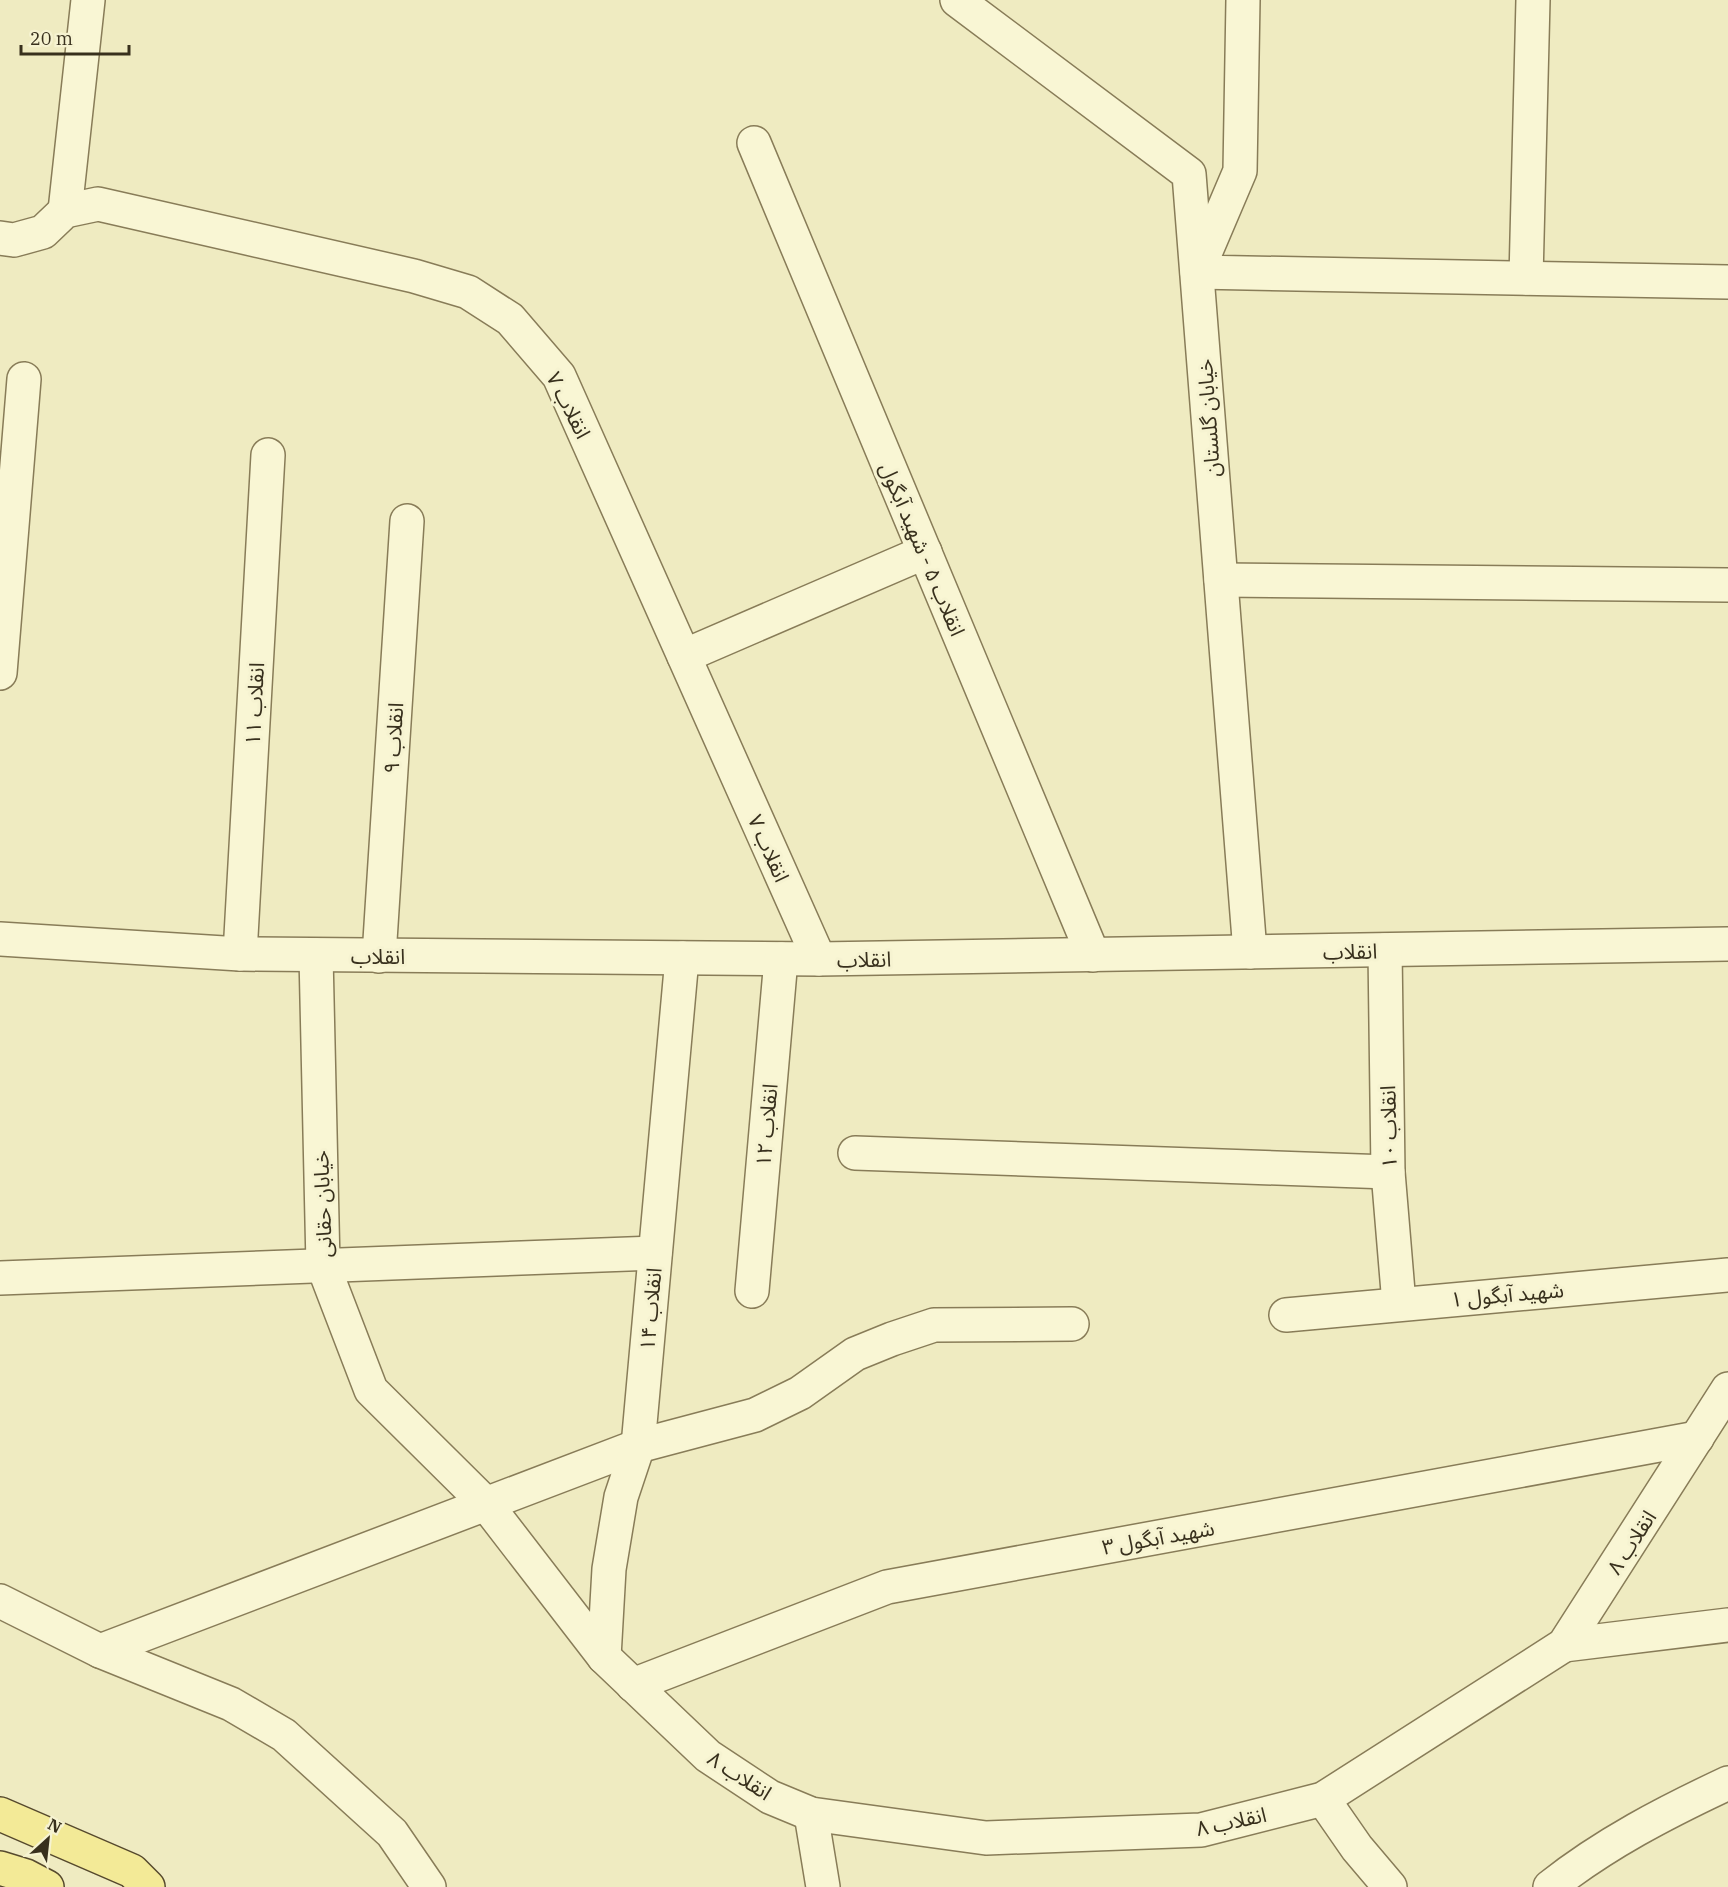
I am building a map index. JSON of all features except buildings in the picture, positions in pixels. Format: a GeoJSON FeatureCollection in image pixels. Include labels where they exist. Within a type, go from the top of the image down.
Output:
{"type":"FeatureCollection","features":[{"type":"Feature","properties":{"kind":"main road"},"geometry":{"type":"LineString","coordinates":[[0,1815],[132,1871],[148,1887]]}},
{"type":"Feature","properties":{"kind":"main road"},"geometry":{"type":"LineString","coordinates":[[0,1868],[26,1876],[47,1887]]}},
{"type":"Feature","properties":{"kind":"street"},"geometry":{"type":"LineString","coordinates":[[0,238],[14,240],[43,232],[65,211],[88,0]]}},
{"type":"Feature","properties":{"kind":"street","name":"خیابان گلستان"},"geometry":{"type":"LineString","coordinates":[[957,0],[1189,174],[1250,952]]}},
{"type":"Feature","properties":{"kind":"street"},"geometry":{"type":"LineString","coordinates":[[1244,0],[1240,171],[1197,272],[1728,282]]}},
{"type":"Feature","properties":{"kind":"street"},"geometry":{"type":"LineString","coordinates":[[1526,278],[1533,0]]}},
{"type":"Feature","properties":{"kind":"street","name":"انقلاب ۵ - شهید آبگول"},"geometry":{"type":"LineString","coordinates":[[754,143],[1093,955]]}},
{"type":"Feature","properties":{"kind":"street","name":"انقلاب ۷"},"geometry":{"type":"LineString","coordinates":[[65,211],[98,204],[414,276],[468,292],[510,319],[559,376],[819,959]]}},
{"type":"Feature","properties":{"kind":"street"},"geometry":{"type":"LineString","coordinates":[[0,673],[24,379]]}},
{"type":"Feature","properties":{"kind":"street","name":"انقلاب ۱۱"},"geometry":{"type":"LineString","coordinates":[[240,954],[268,454]]}},
{"type":"Feature","properties":{"kind":"street","name":"انقلاب ۹"},"geometry":{"type":"LineString","coordinates":[[379,956],[407,521]]}},
{"type":"Feature","properties":{"kind":"street"},"geometry":{"type":"LineString","coordinates":[[684,656],[925,552]]}},
{"type":"Feature","properties":{"kind":"street"},"geometry":{"type":"LineString","coordinates":[[1221,580],[1728,585]]}},
{"type":"Feature","properties":{"kind":"street","name":"انقلاب"},"geometry":{"type":"LineString","coordinates":[[0,939],[240,954],[781,959],[1728,944]]}},
{"type":"Feature","properties":{"kind":"street","name":"انقلاب ۱۰"},"geometry":{"type":"LineString","coordinates":[[1385,950],[1388,1172],[1399,1304]]}},
{"type":"Feature","properties":{"kind":"street","name":"خیابان حقانی"},"geometry":{"type":"LineString","coordinates":[[316,955],[323,1265],[371,1390],[486,1504],[604,1657]]}},
{"type":"Feature","properties":{"kind":"street","name":"انقلاب ۱۴"},"geometry":{"type":"LineString","coordinates":[[604,1657],[609,1569],[621,1497],[638,1446],[682,958]]}},
{"type":"Feature","properties":{"kind":"street","name":"انقلاب ۱۲"},"geometry":{"type":"LineString","coordinates":[[752,1291],[781,959]]}},
{"type":"Feature","properties":{"kind":"street"},"geometry":{"type":"LineString","coordinates":[[855,1153],[1388,1172]]}},
{"type":"Feature","properties":{"kind":"street"},"geometry":{"type":"LineString","coordinates":[[0,1278],[655,1253]]}},
{"type":"Feature","properties":{"kind":"street","name":"شهید آبگول ۱"},"geometry":{"type":"LineString","coordinates":[[1286,1315],[1728,1275]]}},
{"type":"Feature","properties":{"kind":"street"},"geometry":{"type":"LineString","coordinates":[[100,1651],[638,1446],[755,1414],[800,1393],[855,1354],[934,1325],[1072,1324]]}},
{"type":"Feature","properties":{"kind":"street","name":"انقلاب ۸"},"geometry":{"type":"LineString","coordinates":[[604,1657],[708,1756],[770,1797],[811,1814],[986,1838],[1202,1830],[1323,1799],[1564,1645],[1728,1389]]}},
{"type":"Feature","properties":{"kind":"street","name":"شهید آبگول ۳"},"geometry":{"type":"LineString","coordinates":[[633,1685],[887,1587],[1697,1438]]}},
{"type":"Feature","properties":{"kind":"street"},"geometry":{"type":"LineString","coordinates":[[0,1601],[100,1651],[231,1704],[284,1735],[392,1833],[429,1887]]}},
{"type":"Feature","properties":{"kind":"street"},"geometry":{"type":"LineString","coordinates":[[1564,1645],[1728,1625]]}},
{"type":"Feature","properties":{"kind":"street"},"geometry":{"type":"LineString","coordinates":[[1550,1887],[1574,1868],[1664,1813],[1728,1783]]}},
{"type":"Feature","properties":{"kind":"street"},"geometry":{"type":"LineString","coordinates":[[1323,1799],[1357,1848],[1390,1887]]}},
{"type":"Feature","properties":{"kind":"street"},"geometry":{"type":"LineString","coordinates":[[811,1814],[823,1887]]}}]}
